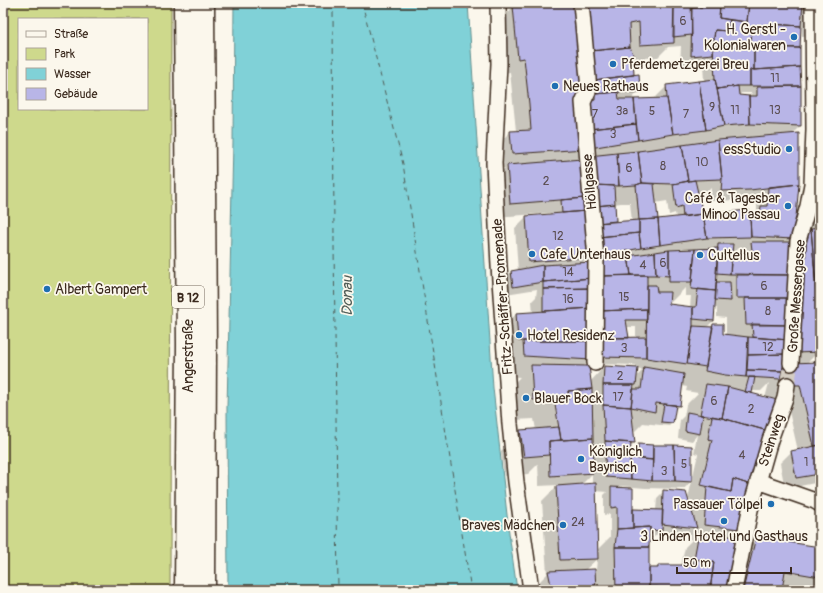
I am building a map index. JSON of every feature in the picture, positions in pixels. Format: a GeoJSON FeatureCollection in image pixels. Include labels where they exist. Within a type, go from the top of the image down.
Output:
{"type":"FeatureCollection","features":[{"type":"Feature","properties":{"kind":"main road","name":"Angerstraße"},"geometry":{"type":"LineString","coordinates":[[185,3],[188,345],[186,590]]}},
{"type":"Feature","properties":{"kind":"main road","name":"Angerstraße"},"geometry":{"type":"LineString","coordinates":[[203,3],[205,348],[204,590]]}},
{"type":"Feature","properties":{"kind":"street","name":"Fritz-Schäffer-Promenade"},"geometry":{"type":"LineString","coordinates":[[498,3],[499,64],[494,163],[499,266],[510,424],[516,482],[531,590]]}},
{"type":"Feature","properties":{"kind":"street","name":"Höllgasse"},"geometry":{"type":"LineString","coordinates":[[580,3],[589,89],[583,102],[596,259],[595,363]]}},
{"type":"Feature","properties":{"kind":"street","name":"Große Messergasse"},"geometry":{"type":"LineString","coordinates":[[791,363],[798,241],[808,206],[812,184],[817,78],[813,3]]}},
{"type":"Feature","properties":{"kind":"street","name":"Steinweg"},"geometry":{"type":"LineString","coordinates":[[734,590],[744,535],[758,481],[786,392]]}},
{"type":"Feature","properties":{"kind":"street","name":"Steinweg"},"geometry":{"type":"LineString","coordinates":[[758,481],[818,502]]}},
{"type":"Feature","properties":{"kind":"green space"},"geometry":{"type":"Polygon","coordinates":[[[3,3],[171,3],[170,590],[3,590],[3,3]]]}},
{"type":"Feature","properties":{"kind":"water","name":"Donau"},"geometry":{"type":"Polygon","coordinates":[[[234,3],[468,3],[493,388],[509,533],[517,590],[228,590],[227,408],[233,143],[234,3]]]}},
{"type":"Feature","properties":{"kind":"building","name":"Neues Rathaus"},"geometry":{"type":"Polygon","coordinates":[[[535,3],[577,3],[585,149],[512,154],[510,131],[531,130],[524,58],[518,59],[513,6],[535,3]]]}},
{"type":"Feature","properties":{"kind":"building"},"geometry":{"type":"Polygon","coordinates":[[[586,3],[674,3],[674,43],[640,45],[639,22],[629,24],[630,47],[591,51],[586,3]]]}},
{"type":"Feature","properties":{"kind":"building"},"geometry":{"type":"Polygon","coordinates":[[[674,3],[691,3],[692,35],[673,37],[674,3]]]}},
{"type":"Feature","properties":{"kind":"building"},"geometry":{"type":"Polygon","coordinates":[[[691,3],[720,3],[720,7],[692,8],[691,3]]]}},
{"type":"Feature","properties":{"kind":"building"},"geometry":{"type":"Polygon","coordinates":[[[720,3],[749,3],[747,22],[719,18],[720,3]]]}},
{"type":"Feature","properties":{"kind":"building"},"geometry":{"type":"Polygon","coordinates":[[[749,3],[803,3],[801,26],[770,24],[770,33],[746,31],[749,3]]]}},
{"type":"Feature","properties":{"kind":"building"},"geometry":{"type":"Polygon","coordinates":[[[720,7],[719,18],[730,20],[727,31],[715,30],[713,54],[691,56],[692,8],[720,7]]]}},
{"type":"Feature","properties":{"kind":"building"},"geometry":{"type":"Polygon","coordinates":[[[730,20],[747,22],[746,31],[752,32],[750,47],[713,46],[715,30],[727,31],[730,20]]]}},
{"type":"Feature","properties":{"kind":"building"},"geometry":{"type":"Polygon","coordinates":[[[770,24],[801,26],[800,48],[750,47],[752,32],[770,33],[770,24]]]}},
{"type":"Feature","properties":{"kind":"building"},"geometry":{"type":"Polygon","coordinates":[[[713,46],[754,47],[754,70],[750,69],[750,86],[717,89],[713,46]]]}},
{"type":"Feature","properties":{"kind":"building","name":"Pferdemetzgerei Breu"},"geometry":{"type":"Polygon","coordinates":[[[630,47],[633,54],[634,75],[594,80],[591,51],[630,47]]]}},
{"type":"Feature","properties":{"kind":"building"},"geometry":{"type":"Polygon","coordinates":[[[754,47],[800,48],[800,67],[754,70],[754,47]]]}},
{"type":"Feature","properties":{"kind":"building"},"geometry":{"type":"Polygon","coordinates":[[[800,67],[801,86],[750,86],[750,69],[800,67]]]}},
{"type":"Feature","properties":{"kind":"building"},"geometry":{"type":"Polygon","coordinates":[[[639,74],[640,92],[595,94],[594,80],[639,74]]]}},
{"type":"Feature","properties":{"kind":"building"},"geometry":{"type":"Polygon","coordinates":[[[715,79],[724,126],[706,130],[699,81],[715,79]]]}},
{"type":"Feature","properties":{"kind":"building"},"geometry":{"type":"Polygon","coordinates":[[[699,81],[706,130],[673,134],[666,85],[699,81]]]}},
{"type":"Feature","properties":{"kind":"building"},"geometry":{"type":"Polygon","coordinates":[[[738,86],[739,95],[749,96],[750,124],[724,126],[717,89],[738,86]]]}},
{"type":"Feature","properties":{"kind":"building"},"geometry":{"type":"Polygon","coordinates":[[[801,86],[801,126],[750,124],[749,96],[757,96],[757,87],[801,86]]]}},
{"type":"Feature","properties":{"kind":"building"},"geometry":{"type":"Polygon","coordinates":[[[618,92],[619,99],[634,99],[636,124],[589,129],[588,101],[595,100],[595,94],[618,92]]]}},
{"type":"Feature","properties":{"kind":"building"},"geometry":{"type":"Polygon","coordinates":[[[667,98],[673,134],[638,140],[634,99],[667,98]]]}},
{"type":"Feature","properties":{"kind":"building"},"geometry":{"type":"Polygon","coordinates":[[[636,124],[638,140],[590,148],[589,129],[636,124]]]}},
{"type":"Feature","properties":{"kind":"building"},"geometry":{"type":"Polygon","coordinates":[[[799,133],[799,184],[750,190],[721,191],[722,179],[718,140],[799,133]]]}},
{"type":"Feature","properties":{"kind":"building"},"geometry":{"type":"Polygon","coordinates":[[[718,140],[722,179],[688,181],[682,145],[718,140]]]}},
{"type":"Feature","properties":{"kind":"building"},"geometry":{"type":"Polygon","coordinates":[[[682,145],[688,181],[673,184],[642,183],[638,151],[682,145]]]}},
{"type":"Feature","properties":{"kind":"building"},"geometry":{"type":"Polygon","coordinates":[[[638,151],[642,183],[636,185],[619,186],[617,153],[638,151]]]}},
{"type":"Feature","properties":{"kind":"building"},"geometry":{"type":"Polygon","coordinates":[[[617,153],[619,186],[594,185],[589,156],[617,153]]]}},
{"type":"Feature","properties":{"kind":"building"},"geometry":{"type":"Polygon","coordinates":[[[582,159],[585,198],[510,204],[507,165],[582,159]]]}},
{"type":"Feature","properties":{"kind":"building"},"geometry":{"type":"Polygon","coordinates":[[[695,180],[703,214],[683,217],[682,206],[676,208],[673,184],[695,180]]]}},
{"type":"Feature","properties":{"kind":"building"},"geometry":{"type":"Polygon","coordinates":[[[642,183],[654,184],[658,219],[639,220],[636,185],[642,183]]]}},
{"type":"Feature","properties":{"kind":"building"},"geometry":{"type":"Polygon","coordinates":[[[799,184],[794,239],[751,237],[750,215],[760,216],[761,206],[767,206],[768,187],[799,184]]]}},
{"type":"Feature","properties":{"kind":"building"},"geometry":{"type":"Polygon","coordinates":[[[594,185],[614,186],[615,204],[596,206],[594,185]]]}},
{"type":"Feature","properties":{"kind":"building"},"geometry":{"type":"Polygon","coordinates":[[[585,198],[586,211],[562,213],[561,200],[585,198]]]}},
{"type":"Feature","properties":{"kind":"building"},"geometry":{"type":"Polygon","coordinates":[[[615,204],[616,221],[597,223],[596,206],[615,204]]]}},
{"type":"Feature","properties":{"kind":"building"},"geometry":{"type":"Polygon","coordinates":[[[816,205],[820,205],[820,228],[819,228],[816,205]]]}},
{"type":"Feature","properties":{"kind":"building"},"geometry":{"type":"Polygon","coordinates":[[[749,210],[751,237],[707,238],[703,214],[749,210]]]}},
{"type":"Feature","properties":{"kind":"building"},"geometry":{"type":"Polygon","coordinates":[[[586,211],[590,257],[529,262],[526,216],[586,211]]]}},
{"type":"Feature","properties":{"kind":"building"},"geometry":{"type":"Polygon","coordinates":[[[703,214],[707,238],[660,245],[658,219],[703,214]]]}},
{"type":"Feature","properties":{"kind":"building"},"geometry":{"type":"Polygon","coordinates":[[[658,219],[660,245],[641,248],[639,220],[658,219]]]}},
{"type":"Feature","properties":{"kind":"building"},"geometry":{"type":"Polygon","coordinates":[[[639,220],[639,233],[598,237],[597,223],[639,220]]]}},
{"type":"Feature","properties":{"kind":"building"},"geometry":{"type":"Polygon","coordinates":[[[820,228],[820,320],[819,320],[811,229],[820,228]]]}},
{"type":"Feature","properties":{"kind":"building"},"geometry":{"type":"Polygon","coordinates":[[[811,229],[819,320],[820,352],[796,353],[802,240],[811,229]]]}},
{"type":"Feature","properties":{"kind":"building"},"geometry":{"type":"Polygon","coordinates":[[[639,233],[641,248],[599,256],[598,237],[639,233]]]}},
{"type":"Feature","properties":{"kind":"building"},"geometry":{"type":"Polygon","coordinates":[[[751,242],[792,242],[791,275],[730,274],[731,257],[753,258],[751,242]]]}},
{"type":"Feature","properties":{"kind":"building"},"geometry":{"type":"Polygon","coordinates":[[[718,244],[733,244],[730,274],[716,273],[718,244]]]}},
{"type":"Feature","properties":{"kind":"building"},"geometry":{"type":"Polygon","coordinates":[[[718,248],[716,291],[691,289],[695,249],[718,248]]]}},
{"type":"Feature","properties":{"kind":"building"},"geometry":{"type":"Polygon","coordinates":[[[695,249],[692,282],[669,282],[669,250],[695,249]]]}},
{"type":"Feature","properties":{"kind":"building"},"geometry":{"type":"Polygon","coordinates":[[[669,250],[669,276],[656,275],[655,252],[669,250]]]}},
{"type":"Feature","properties":{"kind":"building"},"geometry":{"type":"Polygon","coordinates":[[[655,252],[656,275],[631,275],[628,256],[655,252]]]}},
{"type":"Feature","properties":{"kind":"building"},"geometry":{"type":"Polygon","coordinates":[[[628,256],[631,275],[602,276],[601,259],[628,256]]]}},
{"type":"Feature","properties":{"kind":"building"},"geometry":{"type":"Polygon","coordinates":[[[592,262],[592,278],[543,282],[543,265],[592,262]]]}},
{"type":"Feature","properties":{"kind":"building"},"geometry":{"type":"Polygon","coordinates":[[[543,265],[543,282],[513,287],[511,271],[543,265]]]}},
{"type":"Feature","properties":{"kind":"building"},"geometry":{"type":"Polygon","coordinates":[[[647,275],[647,309],[600,311],[602,276],[647,275]]]}},
{"type":"Feature","properties":{"kind":"building"},"geometry":{"type":"Polygon","coordinates":[[[736,275],[791,275],[791,298],[736,298],[736,275]]]}},
{"type":"Feature","properties":{"kind":"building"},"geometry":{"type":"Polygon","coordinates":[[[592,278],[592,288],[543,289],[543,282],[592,278]]]}},
{"type":"Feature","properties":{"kind":"building"},"geometry":{"type":"Polygon","coordinates":[[[716,282],[730,282],[731,301],[715,300],[716,282]]]}},
{"type":"Feature","properties":{"kind":"building"},"geometry":{"type":"Polygon","coordinates":[[[647,285],[656,285],[657,292],[670,292],[669,304],[693,307],[693,326],[687,364],[646,358],[647,285]]]}},
{"type":"Feature","properties":{"kind":"building"},"geometry":{"type":"Polygon","coordinates":[[[592,288],[592,308],[543,311],[543,289],[592,288]]]}},
{"type":"Feature","properties":{"kind":"building"},"geometry":{"type":"Polygon","coordinates":[[[698,289],[716,291],[714,321],[693,319],[693,307],[696,307],[698,289]]]}},
{"type":"Feature","properties":{"kind":"building"},"geometry":{"type":"Polygon","coordinates":[[[745,298],[791,298],[790,325],[746,325],[745,298]]]}},
{"type":"Feature","properties":{"kind":"building"},"geometry":{"type":"Polygon","coordinates":[[[592,308],[592,341],[518,341],[516,313],[592,308]]]}},
{"type":"Feature","properties":{"kind":"building"},"geometry":{"type":"Polygon","coordinates":[[[647,309],[647,320],[626,320],[629,338],[601,338],[600,311],[647,309]]]}},
{"type":"Feature","properties":{"kind":"building"},"geometry":{"type":"Polygon","coordinates":[[[713,324],[723,324],[723,334],[748,337],[746,377],[705,371],[713,324]]]}},
{"type":"Feature","properties":{"kind":"building"},"geometry":{"type":"Polygon","coordinates":[[[752,324],[790,325],[789,340],[753,337],[752,324]]]}},
{"type":"Feature","properties":{"kind":"building"},"geometry":{"type":"Polygon","coordinates":[[[693,326],[713,327],[706,367],[687,364],[693,326]]]}},
{"type":"Feature","properties":{"kind":"building"},"geometry":{"type":"Polygon","coordinates":[[[646,337],[646,358],[601,357],[601,338],[646,337]]]}},
{"type":"Feature","properties":{"kind":"building"},"geometry":{"type":"Polygon","coordinates":[[[748,337],[789,340],[786,354],[748,355],[748,337]]]}},
{"type":"Feature","properties":{"kind":"building"},"geometry":{"type":"Polygon","coordinates":[[[523,341],[592,341],[591,360],[524,356],[523,341]]]}},
{"type":"Feature","properties":{"kind":"building"},"geometry":{"type":"Polygon","coordinates":[[[786,354],[782,371],[747,370],[748,355],[786,354]]]}},
{"type":"Feature","properties":{"kind":"building"},"geometry":{"type":"Polygon","coordinates":[[[820,362],[820,445],[814,446],[800,385],[779,385],[784,364],[820,362]]]}},
{"type":"Feature","properties":{"kind":"building"},"geometry":{"type":"Polygon","coordinates":[[[531,365],[589,366],[592,389],[568,391],[569,399],[533,400],[531,365]]]}},
{"type":"Feature","properties":{"kind":"building"},"geometry":{"type":"Polygon","coordinates":[[[604,366],[638,368],[636,385],[603,385],[604,366]]]}},
{"type":"Feature","properties":{"kind":"building"},"geometry":{"type":"Polygon","coordinates":[[[644,367],[684,374],[680,406],[656,403],[655,412],[631,407],[633,389],[641,389],[644,367]]]}},
{"type":"Feature","properties":{"kind":"building"},"geometry":{"type":"Polygon","coordinates":[[[747,370],[782,371],[780,379],[746,377],[747,370]]]}},
{"type":"Feature","properties":{"kind":"building"},"geometry":{"type":"Polygon","coordinates":[[[749,377],[755,377],[752,393],[745,392],[749,377]]]}},
{"type":"Feature","properties":{"kind":"building"},"geometry":{"type":"Polygon","coordinates":[[[706,384],[728,387],[722,418],[700,415],[706,384]]]}},
{"type":"Feature","properties":{"kind":"building"},"geometry":{"type":"Polygon","coordinates":[[[603,385],[634,385],[631,407],[603,405],[603,385]]]}},
{"type":"Feature","properties":{"kind":"building"},"geometry":{"type":"Polygon","coordinates":[[[728,387],[781,401],[768,431],[722,418],[728,387]]]}},
{"type":"Feature","properties":{"kind":"building"},"geometry":{"type":"Polygon","coordinates":[[[592,389],[593,438],[561,440],[554,399],[569,399],[568,391],[592,389]]]}},
{"type":"Feature","properties":{"kind":"building"},"geometry":{"type":"Polygon","coordinates":[[[664,404],[676,405],[673,423],[661,422],[664,404]]]}},
{"type":"Feature","properties":{"kind":"building"},"geometry":{"type":"Polygon","coordinates":[[[603,405],[631,407],[635,443],[605,441],[603,405]]]}},
{"type":"Feature","properties":{"kind":"building"},"geometry":{"type":"Polygon","coordinates":[[[687,412],[703,415],[700,434],[685,431],[687,412]]]}},
{"type":"Feature","properties":{"kind":"building"},"geometry":{"type":"Polygon","coordinates":[[[712,416],[768,431],[751,485],[733,479],[731,492],[701,485],[712,440],[708,439],[712,416]]]}},
{"type":"Feature","properties":{"kind":"building"},"geometry":{"type":"Polygon","coordinates":[[[559,427],[561,440],[549,441],[549,455],[524,457],[520,430],[559,427]]]}},
{"type":"Feature","properties":{"kind":"building"},"geometry":{"type":"Polygon","coordinates":[[[593,438],[594,473],[550,476],[549,441],[593,438]]]}},
{"type":"Feature","properties":{"kind":"building"},"geometry":{"type":"Polygon","coordinates":[[[605,441],[631,443],[630,457],[605,456],[605,441]]]}},
{"type":"Feature","properties":{"kind":"building"},"geometry":{"type":"Polygon","coordinates":[[[638,444],[653,445],[653,460],[638,459],[638,444]]]}},
{"type":"Feature","properties":{"kind":"building"},"geometry":{"type":"Polygon","coordinates":[[[653,445],[674,445],[675,481],[652,481],[653,445]]]}},
{"type":"Feature","properties":{"kind":"building"},"geometry":{"type":"Polygon","coordinates":[[[674,445],[692,446],[692,482],[675,481],[674,445]]]}},
{"type":"Feature","properties":{"kind":"building"},"geometry":{"type":"Polygon","coordinates":[[[820,445],[820,474],[796,478],[791,451],[820,445]]]}},
{"type":"Feature","properties":{"kind":"building"},"geometry":{"type":"Polygon","coordinates":[[[605,456],[630,457],[631,479],[606,477],[605,456]]]}},
{"type":"Feature","properties":{"kind":"building"},"geometry":{"type":"Polygon","coordinates":[[[630,457],[653,460],[652,481],[631,479],[630,457]]]}},
{"type":"Feature","properties":{"kind":"building"},"geometry":{"type":"Polygon","coordinates":[[[733,479],[751,485],[740,529],[704,525],[707,487],[731,492],[733,479]]]}},
{"type":"Feature","properties":{"kind":"building"},"geometry":{"type":"Polygon","coordinates":[[[596,483],[598,559],[560,560],[556,486],[596,483]]]}},
{"type":"Feature","properties":{"kind":"building"},"geometry":{"type":"Polygon","coordinates":[[[611,487],[633,488],[633,528],[617,529],[617,507],[611,508],[611,487]]]}},
{"type":"Feature","properties":{"kind":"building"},"geometry":{"type":"Polygon","coordinates":[[[663,490],[686,492],[697,528],[662,524],[663,490]]]}},
{"type":"Feature","properties":{"kind":"building"},"geometry":{"type":"Polygon","coordinates":[[[633,509],[663,510],[662,530],[650,531],[650,527],[633,528],[633,509]]]}},
{"type":"Feature","properties":{"kind":"building"},"geometry":{"type":"Polygon","coordinates":[[[650,527],[649,547],[615,547],[617,529],[650,527]]]}},
{"type":"Feature","properties":{"kind":"building"},"geometry":{"type":"Polygon","coordinates":[[[699,532],[736,537],[727,590],[710,590],[714,562],[694,559],[699,532]]]}},
{"type":"Feature","properties":{"kind":"building"},"geometry":{"type":"Polygon","coordinates":[[[756,537],[820,547],[820,577],[785,571],[782,590],[743,590],[756,537]]]}},
{"type":"Feature","properties":{"kind":"building"},"geometry":{"type":"Polygon","coordinates":[[[615,547],[649,547],[649,590],[616,590],[615,547]]]}},
{"type":"Feature","properties":{"kind":"building"},"geometry":{"type":"Polygon","coordinates":[[[694,559],[714,562],[710,590],[658,590],[658,587],[649,587],[649,568],[658,568],[658,565],[694,565],[694,559]]]}},
{"type":"Feature","properties":{"kind":"building"},"geometry":{"type":"Polygon","coordinates":[[[595,569],[596,590],[552,590],[548,571],[595,569]]]}},
{"type":"Feature","properties":{"kind":"ferry route"},"geometry":{"type":"LineString","coordinates":[[333,3],[338,590]]}},
{"type":"Feature","properties":{"kind":"ferry route"},"geometry":{"type":"LineString","coordinates":[[362,3],[403,164],[471,590]]}},
{"type":"Feature","properties":{"kind":"tunnel"},"geometry":{"type":"LineString","coordinates":[[787,385],[791,363]]}},
{"type":"Feature","properties":{"kind":"place","name":"H. Gerstl - Kolonialwaren"},"geometry":{"type":"Point","coordinates":[794,37]}},
{"type":"Feature","properties":{"kind":"place","name":"Pferdemetzgerei Breu"},"geometry":{"type":"Point","coordinates":[613,64]}},
{"type":"Feature","properties":{"kind":"place","name":"Neues Rathaus"},"geometry":{"type":"Point","coordinates":[555,86]}},
{"type":"Feature","properties":{"kind":"place","name":"essStudio"},"geometry":{"type":"Point","coordinates":[789,149]}},
{"type":"Feature","properties":{"kind":"place","name":"Café & Tagesbar Minoo Passau"},"geometry":{"type":"Point","coordinates":[788,206]}},
{"type":"Feature","properties":{"kind":"place","name":"Cafe Unterhaus"},"geometry":{"type":"Point","coordinates":[532,254]}},
{"type":"Feature","properties":{"kind":"place","name":"Cultellus"},"geometry":{"type":"Point","coordinates":[700,255]}},
{"type":"Feature","properties":{"kind":"place","name":"Albert Gampert"},"geometry":{"type":"Point","coordinates":[47,289]}},
{"type":"Feature","properties":{"kind":"place","name":"Hotel Residenz"},"geometry":{"type":"Point","coordinates":[519,335]}},
{"type":"Feature","properties":{"kind":"place","name":"Blauer Bock"},"geometry":{"type":"Point","coordinates":[526,398]}},
{"type":"Feature","properties":{"kind":"place","name":"Königlich Bayrisch"},"geometry":{"type":"Point","coordinates":[581,459]}},
{"type":"Feature","properties":{"kind":"place","name":"Passauer Tölpel"},"geometry":{"type":"Point","coordinates":[771,504]}},
{"type":"Feature","properties":{"kind":"place","name":"3 Linden Hotel und Gasthaus"},"geometry":{"type":"Point","coordinates":[724,521]}},
{"type":"Feature","properties":{"kind":"place","name":"Braves Mädchen"},"geometry":{"type":"Point","coordinates":[563,525]}}]}
